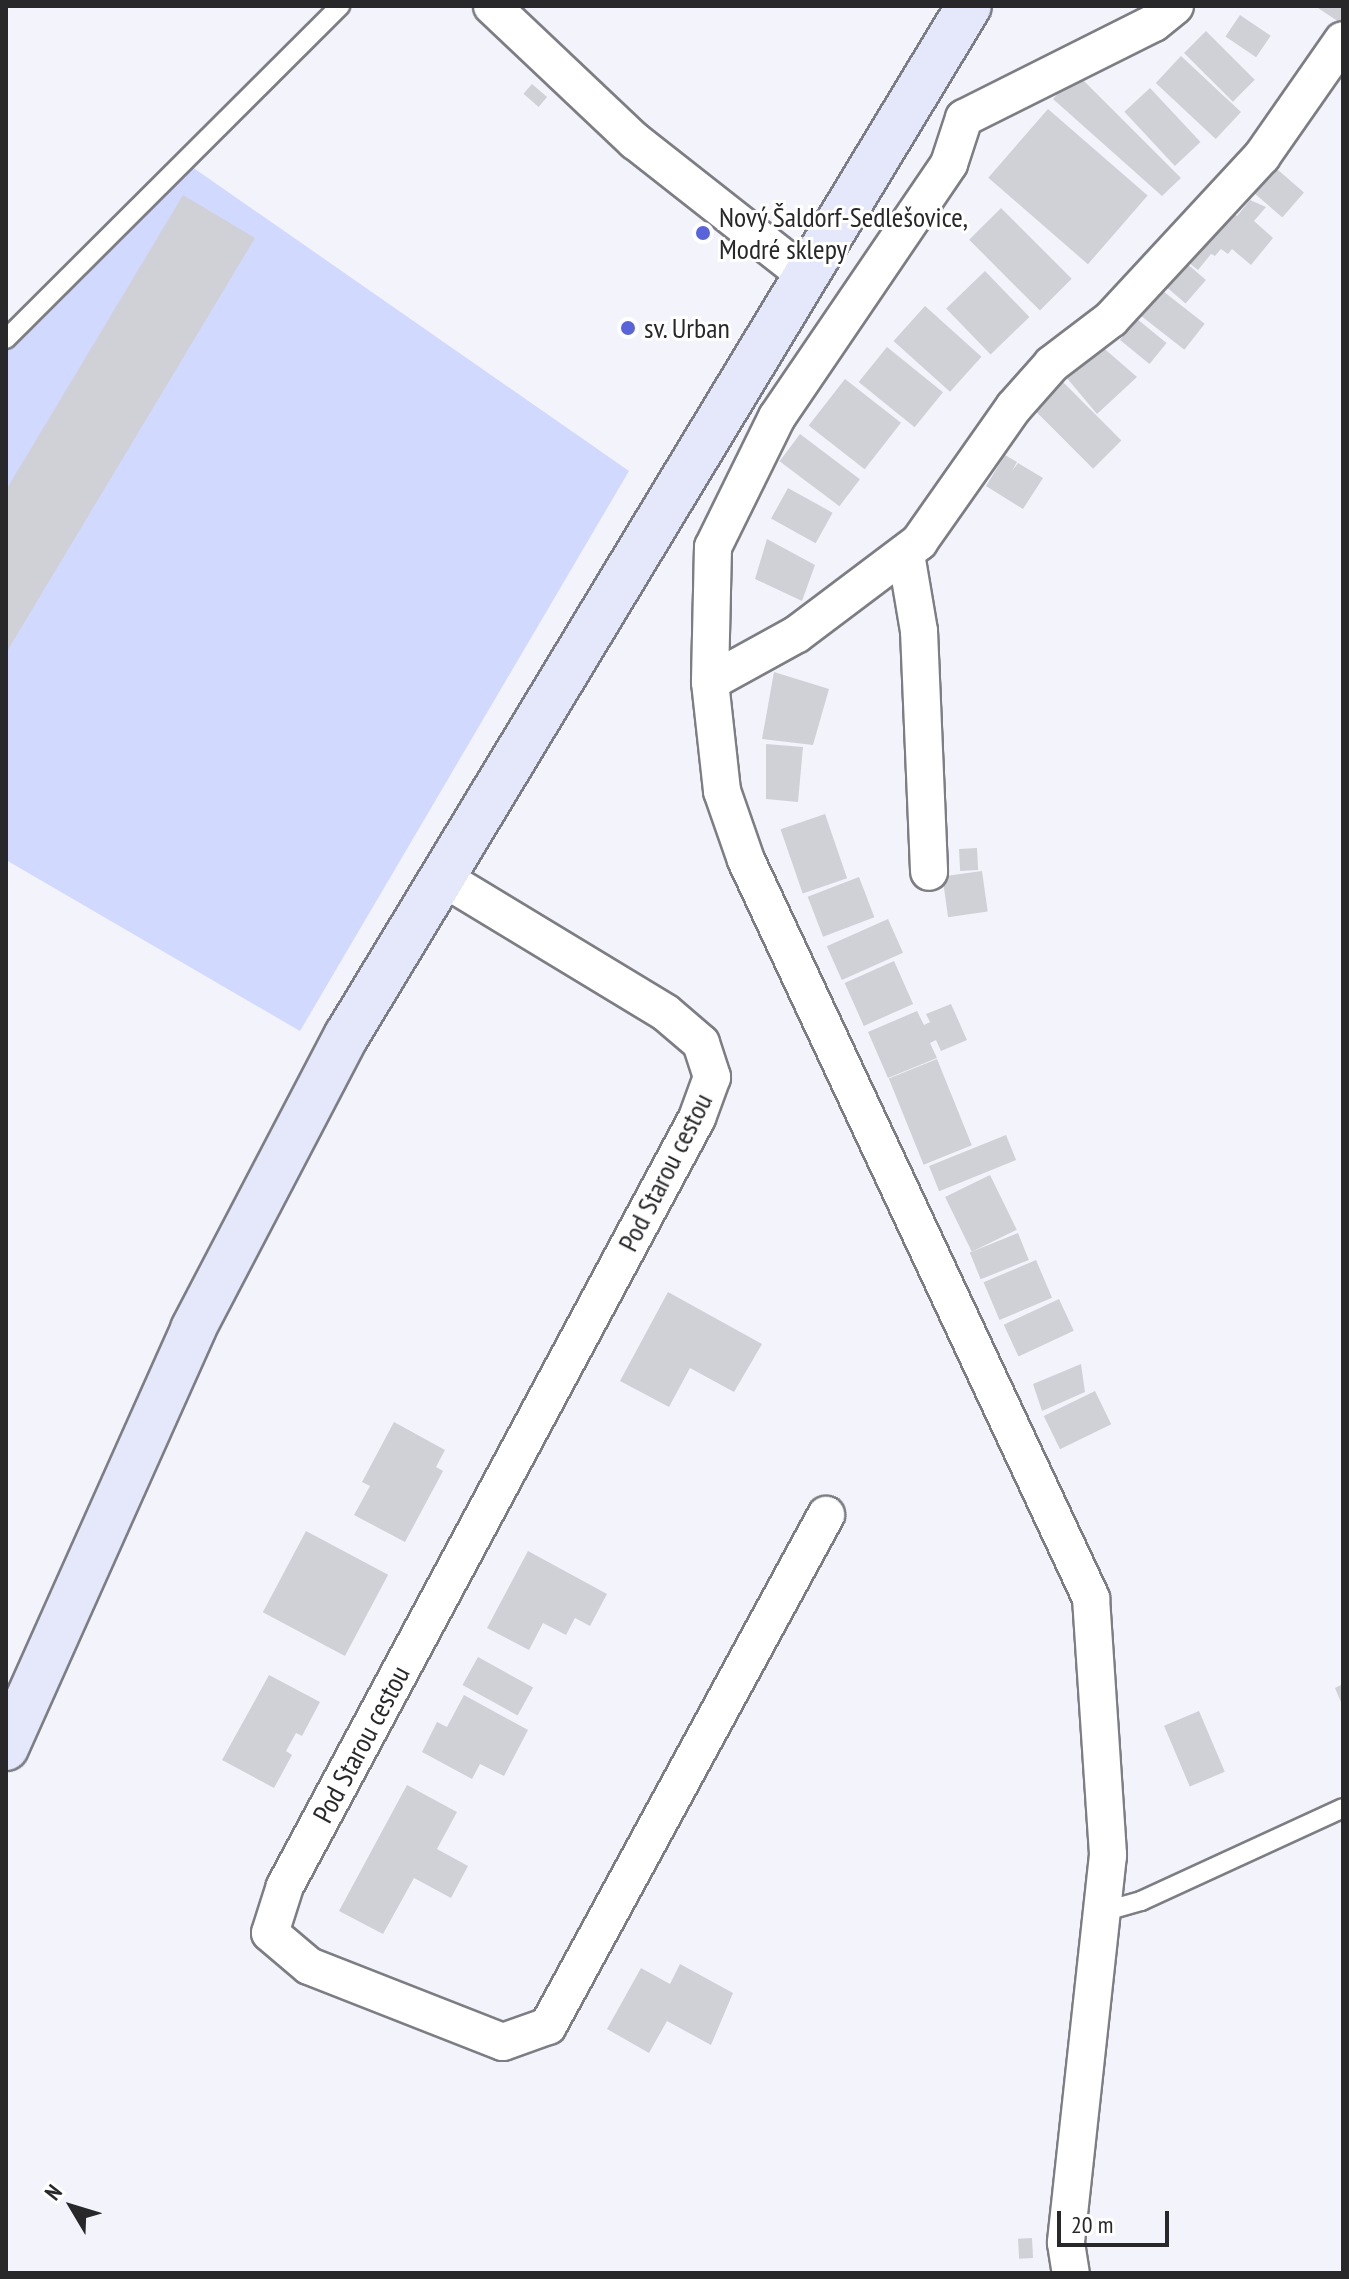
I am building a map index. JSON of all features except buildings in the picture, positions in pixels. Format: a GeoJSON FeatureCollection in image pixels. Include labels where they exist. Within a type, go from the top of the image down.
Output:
{"type":"FeatureCollection","features":[{"type":"Feature","properties":{"kind":"main road"},"geometry":{"type":"LineString","coordinates":[[6,1748],[193,1329],[347,1035],[440,876],[969,6]]}},
{"type":"Feature","properties":{"kind":"street"},"geometry":{"type":"LineString","coordinates":[[492,6],[635,141],[805,275]]}},
{"type":"Feature","properties":{"kind":"street"},"geometry":{"type":"LineString","coordinates":[[1071,2273],[1066,2243],[1108,1855],[1091,1598],[746,860],[722,791],[710,682],[713,547],[777,417],[949,164],[964,118],[1154,23],[1175,6]]}},
{"type":"Feature","properties":{"kind":"street"},"geometry":{"type":"LineString","coordinates":[[710,682],[797,634],[906,554],[1014,407],[1052,364],[1111,319],[1262,156],[1343,40]]}},
{"type":"Feature","properties":{"kind":"street"},"geometry":{"type":"LineString","coordinates":[[924,80],[964,118]]}},
{"type":"Feature","properties":{"kind":"street"},"geometry":{"type":"LineString","coordinates":[[906,554],[919,631],[929,872]]}},
{"type":"Feature","properties":{"kind":"street","name":"Pod Starou cestou"},"geometry":{"type":"LineString","coordinates":[[440,876],[666,1013],[701,1043],[712,1077],[697,1118],[285,1886],[270,1933],[309,1966],[503,2042],[548,2026],[826,1515]]}},
{"type":"Feature","properties":{"kind":"lane"},"geometry":{"type":"LineString","coordinates":[[6,339],[340,6]]}},
{"type":"Feature","properties":{"kind":"lane"},"geometry":{"type":"LineString","coordinates":[[1102,1912],[1141,1901],[1343,1808]]}},
{"type":"Feature","properties":{"kind":"shaded area"},"geometry":{"type":"Polygon","coordinates":[[[175,155],[629,471],[300,1031],[6,860],[6,326],[175,155]]]}},
{"type":"Feature","properties":{"kind":"place","name":"Nový Šaldorf-Sedlešovice, Modré sklepy"},"geometry":{"type":"Point","coordinates":[703,233]}},
{"type":"Feature","properties":{"kind":"place","name":"sv. Urban"},"geometry":{"type":"Point","coordinates":[628,328]}}]}
